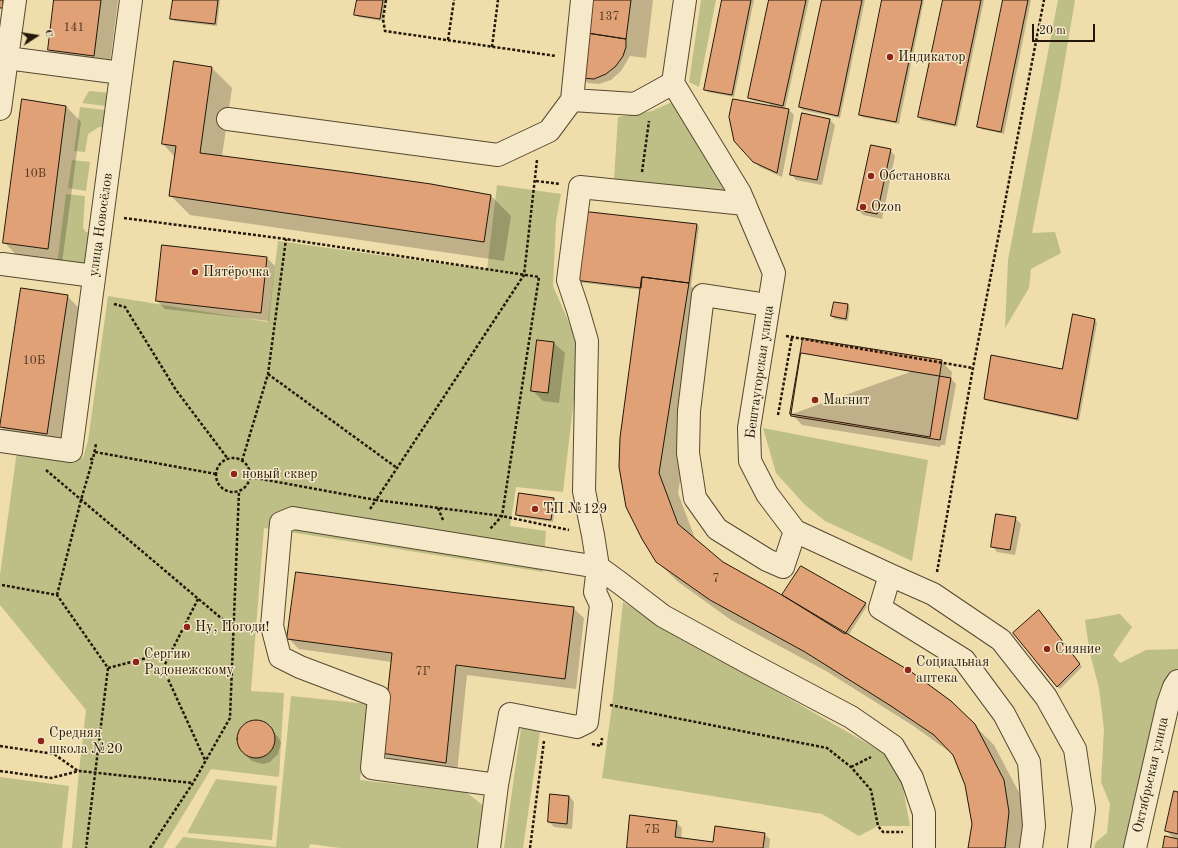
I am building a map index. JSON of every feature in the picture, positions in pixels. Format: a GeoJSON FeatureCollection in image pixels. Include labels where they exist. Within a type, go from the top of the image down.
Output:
{"type":"FeatureCollection","features":[{"type":"Feature","properties":{"kind":"street"},"geometry":{"type":"LineString","coordinates":[[0,110],[15,0]]}},
{"type":"Feature","properties":{"kind":"street","name":"улица Новосёлов"},"geometry":{"type":"LineString","coordinates":[[0,441],[71,451],[131,0]]}},
{"type":"Feature","properties":{"kind":"street"},"geometry":{"type":"LineString","coordinates":[[228,119],[498,155],[549,131],[572,100],[582,0]]}},
{"type":"Feature","properties":{"kind":"street"},"geometry":{"type":"LineString","coordinates":[[572,100],[635,104],[673,84],[685,0]]}},
{"type":"Feature","properties":{"kind":"street"},"geometry":{"type":"LineString","coordinates":[[7,58],[121,73]]}},
{"type":"Feature","properties":{"kind":"street","name":"Бештаугорская улица"},"geometry":{"type":"LineString","coordinates":[[673,84],[740,194],[774,274],[749,428],[750,461],[767,494],[795,531],[933,594],[1000,640],[1046,697],[1075,749],[1084,808],[1080,848]]}},
{"type":"Feature","properties":{"kind":"street"},"geometry":{"type":"LineString","coordinates":[[489,848],[497,786],[510,714],[577,727],[587,722],[601,605],[595,592],[598,567],[594,535],[584,491],[586,341],[568,280],[580,187],[745,204]]}},
{"type":"Feature","properties":{"kind":"street"},"geometry":{"type":"LineString","coordinates":[[1,269],[94,276]]}},
{"type":"Feature","properties":{"kind":"street"},"geometry":{"type":"LineString","coordinates":[[768,305],[703,295],[688,411],[688,453],[695,498],[717,529],[768,560],[783,567],[795,531]]}},
{"type":"Feature","properties":{"kind":"street"},"geometry":{"type":"LineString","coordinates":[[497,786],[372,768],[379,697],[300,667],[280,657],[272,626],[281,523],[293,518],[598,567],[663,616],[851,717],[893,746],[912,778],[924,813],[924,840]]}},
{"type":"Feature","properties":{"kind":"street"},"geometry":{"type":"LineString","coordinates":[[890,575],[880,608],[964,660],[1004,714],[1029,762],[1034,826],[1031,848]]}},
{"type":"Feature","properties":{"kind":"street","name":"Октябрьская улица"},"geometry":{"type":"LineString","coordinates":[[1135,848],[1168,704],[1174,687],[1178,681]]}},
{"type":"Feature","properties":{"kind":"path"},"geometry":{"type":"LineString","coordinates":[[386,0],[383,19],[385,31],[576,59]]}},
{"type":"Feature","properties":{"kind":"path"},"geometry":{"type":"LineString","coordinates":[[448,40],[454,0]]}},
{"type":"Feature","properties":{"kind":"path"},"geometry":{"type":"LineString","coordinates":[[492,47],[498,0]]}},
{"type":"Feature","properties":{"kind":"path"},"geometry":{"type":"LineString","coordinates":[[933,594],[973,368],[1044,0]]}},
{"type":"Feature","properties":{"kind":"path"},"geometry":{"type":"LineString","coordinates":[[357,529],[524,275],[536,180],[539,135]]}},
{"type":"Feature","properties":{"kind":"path"},"geometry":{"type":"LineString","coordinates":[[123,218],[286,239],[539,277],[502,516]]}},
{"type":"Feature","properties":{"kind":"path"},"geometry":{"type":"LineString","coordinates":[[242,461],[268,374],[286,239]]}},
{"type":"Feature","properties":{"kind":"path"},"geometry":{"type":"LineString","coordinates":[[114,304],[125,307],[176,390],[228,459]]}},
{"type":"Feature","properties":{"kind":"path"},"geometry":{"type":"LineString","coordinates":[[764,332],[973,368]]}},
{"type":"Feature","properties":{"kind":"path"},"geometry":{"type":"LineString","coordinates":[[778,415],[792,337]]}},
{"type":"Feature","properties":{"kind":"path"},"geometry":{"type":"LineString","coordinates":[[268,374],[397,468]]}},
{"type":"Feature","properties":{"kind":"path"},"geometry":{"type":"LineString","coordinates":[[95,452],[216,474]]}},
{"type":"Feature","properties":{"kind":"path"},"geometry":{"type":"LineString","coordinates":[[233,458],[242,461],[248,468],[250,477],[247,486],[234,492],[223,489],[217,480],[216,474],[220,465],[228,459],[233,458]]}},
{"type":"Feature","properties":{"kind":"path"},"geometry":{"type":"LineString","coordinates":[[57,595],[93,459]]}},
{"type":"Feature","properties":{"kind":"path"},"geometry":{"type":"LineString","coordinates":[[45,469],[234,629]]}},
{"type":"Feature","properties":{"kind":"path"},"geometry":{"type":"LineString","coordinates":[[250,477],[376,500],[502,516],[594,535]]}},
{"type":"Feature","properties":{"kind":"path"},"geometry":{"type":"LineString","coordinates":[[150,848],[193,783],[230,718],[239,491]]}},
{"type":"Feature","properties":{"kind":"path"},"geometry":{"type":"LineString","coordinates":[[2,585],[57,595],[108,668],[86,848]]}},
{"type":"Feature","properties":{"kind":"path"},"geometry":{"type":"LineString","coordinates":[[198,599],[163,668],[206,760]]}},
{"type":"Feature","properties":{"kind":"path"},"geometry":{"type":"LineString","coordinates":[[108,668],[170,652]]}},
{"type":"Feature","properties":{"kind":"path"},"geometry":{"type":"LineString","coordinates":[[606,704],[827,748],[851,767],[871,790],[878,826],[883,832],[924,840]]}},
{"type":"Feature","properties":{"kind":"path"},"geometry":{"type":"LineString","coordinates":[[0,746],[54,754],[79,771]]}},
{"type":"Feature","properties":{"kind":"path"},"geometry":{"type":"LineString","coordinates":[[0,771],[51,778],[79,771],[193,783]]}},
{"type":"Feature","properties":{"kind":"green space"},"geometry":{"type":"Polygon","coordinates":[[[701,0],[716,0],[699,87],[689,82],[701,0]]]}},
{"type":"Feature","properties":{"kind":"green space"},"geometry":{"type":"Polygon","coordinates":[[[1058,0],[1075,0],[1060,89],[1032,233],[1055,232],[1061,253],[1031,269],[1029,288],[1005,328],[1008,260],[1058,0]]]}},
{"type":"Feature","properties":{"kind":"green space"},"geometry":{"type":"Polygon","coordinates":[[[89,91],[111,93],[114,107],[82,103],[89,91]]]}},
{"type":"Feature","properties":{"kind":"green space"},"geometry":{"type":"Polygon","coordinates":[[[672,102],[730,192],[614,179],[618,117],[652,111],[672,102]]]}},
{"type":"Feature","properties":{"kind":"green space"},"geometry":{"type":"Polygon","coordinates":[[[80,107],[113,111],[110,128],[99,127],[88,134],[85,152],[74,151],[80,107]]]}},
{"type":"Feature","properties":{"kind":"green space"},"geometry":{"type":"Polygon","coordinates":[[[72,160],[90,162],[86,191],[68,188],[72,160]]]}},
{"type":"Feature","properties":{"kind":"green space"},"geometry":{"type":"Polygon","coordinates":[[[497,185],[561,194],[556,221],[553,286],[580,348],[563,492],[516,487],[510,526],[546,531],[543,572],[264,528],[251,691],[284,693],[279,777],[211,769],[163,848],[72,848],[86,710],[0,605],[0,575],[17,451],[83,458],[88,441],[108,296],[268,322],[278,241],[487,270],[497,185]]]}},
{"type":"Feature","properties":{"kind":"green space"},"geometry":{"type":"Polygon","coordinates":[[[66,194],[85,196],[83,228],[86,232],[94,233],[89,264],[57,265],[66,194]]]}},
{"type":"Feature","properties":{"kind":"green space"},"geometry":{"type":"Polygon","coordinates":[[[763,428],[928,460],[912,561],[825,521],[805,505],[776,473],[763,428]]]}},
{"type":"Feature","properties":{"kind":"green space"},"geometry":{"type":"Polygon","coordinates":[[[623,602],[891,757],[900,772],[910,826],[878,826],[859,836],[822,814],[602,778],[612,706],[623,602]]]}},
{"type":"Feature","properties":{"kind":"green space"},"geometry":{"type":"Polygon","coordinates":[[[1120,614],[1132,627],[1113,655],[1120,663],[1146,650],[1178,649],[1178,668],[1165,687],[1129,848],[1094,848],[1096,842],[1107,833],[1110,804],[1101,782],[1104,729],[1099,688],[1090,654],[1085,620],[1120,614]]]}},
{"type":"Feature","properties":{"kind":"green space"},"geometry":{"type":"Polygon","coordinates":[[[291,696],[368,704],[360,780],[466,792],[485,807],[483,848],[340,848],[310,844],[309,848],[175,848],[183,837],[276,847],[291,696]]]}},
{"type":"Feature","properties":{"kind":"green space"},"geometry":{"type":"Polygon","coordinates":[[[521,728],[540,732],[523,848],[504,848],[521,728]]]}},
{"type":"Feature","properties":{"kind":"green space"},"geometry":{"type":"Polygon","coordinates":[[[0,777],[69,786],[62,848],[0,848],[0,777]]]}},
{"type":"Feature","properties":{"kind":"green space"},"geometry":{"type":"Polygon","coordinates":[[[216,779],[277,786],[272,840],[187,833],[216,779]]]}},
{"type":"Feature","properties":{"kind":"building"},"geometry":{"type":"Polygon","coordinates":[[[0,0],[3,0],[3,8],[0,8],[0,0]]]}},
{"type":"Feature","properties":{"kind":"building"},"geometry":{"type":"Polygon","coordinates":[[[54,0],[101,0],[94,56],[48,50],[54,0]]]}},
{"type":"Feature","properties":{"kind":"building"},"geometry":{"type":"Polygon","coordinates":[[[173,0],[218,0],[215,24],[170,19],[173,0]]]}},
{"type":"Feature","properties":{"kind":"building"},"geometry":{"type":"Polygon","coordinates":[[[357,0],[383,0],[380,19],[354,15],[357,0]]]}},
{"type":"Feature","properties":{"kind":"building"},"geometry":{"type":"Polygon","coordinates":[[[591,0],[631,0],[626,39],[587,33],[591,0]]]}},
{"type":"Feature","properties":{"kind":"building"},"geometry":{"type":"Polygon","coordinates":[[[722,0],[751,0],[732,95],[704,90],[722,0]]]}},
{"type":"Feature","properties":{"kind":"building"},"geometry":{"type":"Polygon","coordinates":[[[769,0],[806,0],[783,106],[748,98],[769,0]]]}},
{"type":"Feature","properties":{"kind":"building"},"geometry":{"type":"Polygon","coordinates":[[[822,0],[862,0],[838,116],[799,107],[822,0]]]}},
{"type":"Feature","properties":{"kind":"building","name":"Индикатор"},"geometry":{"type":"Polygon","coordinates":[[[882,0],[922,0],[896,122],[859,115],[882,0]]]}},
{"type":"Feature","properties":{"kind":"building"},"geometry":{"type":"Polygon","coordinates":[[[943,0],[981,0],[955,125],[918,117],[943,0]]]}},
{"type":"Feature","properties":{"kind":"building"},"geometry":{"type":"Polygon","coordinates":[[[1003,0],[1028,0],[1001,132],[977,127],[1003,0]]]}},
{"type":"Feature","properties":{"kind":"building"},"geometry":{"type":"Polygon","coordinates":[[[587,33],[626,39],[626,47],[623,56],[616,66],[606,74],[594,79],[581,78],[587,33]]]}},
{"type":"Feature","properties":{"kind":"building"},"geometry":{"type":"Polygon","coordinates":[[[174,61],[212,67],[200,153],[431,184],[491,195],[484,242],[169,196],[176,146],[162,144],[174,61]]]}},
{"type":"Feature","properties":{"kind":"building"},"geometry":{"type":"Polygon","coordinates":[[[22,99],[66,106],[48,249],[3,243],[22,99]]]}},
{"type":"Feature","properties":{"kind":"building"},"geometry":{"type":"Polygon","coordinates":[[[733,99],[789,109],[777,173],[753,162],[734,141],[729,117],[733,99]]]}},
{"type":"Feature","properties":{"kind":"building"},"geometry":{"type":"Polygon","coordinates":[[[802,113],[830,119],[817,180],[790,175],[802,113]]]}},
{"type":"Feature","properties":{"kind":"building"},"geometry":{"type":"Polygon","coordinates":[[[871,145],[891,149],[877,214],[857,210],[871,145]]]}},
{"type":"Feature","properties":{"kind":"building"},"geometry":{"type":"Polygon","coordinates":[[[581,211],[697,224],[689,283],[642,277],[641,288],[574,280],[581,211]]]}},
{"type":"Feature","properties":{"kind":"building"},"geometry":{"type":"Polygon","coordinates":[[[162,245],[267,257],[261,313],[156,301],[162,245]]]}},
{"type":"Feature","properties":{"kind":"building"},"geometry":{"type":"Polygon","coordinates":[[[642,277],[689,283],[659,473],[678,524],[723,562],[782,595],[910,671],[951,701],[975,724],[1004,780],[1009,812],[1005,848],[968,848],[972,824],[965,785],[953,755],[934,735],[805,652],[710,600],[656,562],[642,539],[626,507],[619,467],[620,438],[642,277]]]}},
{"type":"Feature","properties":{"kind":"building"},"geometry":{"type":"Polygon","coordinates":[[[21,288],[68,295],[47,434],[0,427],[21,288]]]}},
{"type":"Feature","properties":{"kind":"building"},"geometry":{"type":"Polygon","coordinates":[[[834,302],[848,304],[846,319],[831,316],[834,302]]]}},
{"type":"Feature","properties":{"kind":"building"},"geometry":{"type":"Polygon","coordinates":[[[1073,314],[1095,319],[1077,419],[984,399],[991,355],[1062,369],[1073,314]]]}},
{"type":"Feature","properties":{"kind":"building"},"geometry":{"type":"Polygon","coordinates":[[[803,338],[942,360],[930,437],[790,414],[803,338]]]}},
{"type":"Feature","properties":{"kind":"building"},"geometry":{"type":"Polygon","coordinates":[[[537,340],[554,342],[548,393],[531,391],[537,340]]]}},
{"type":"Feature","properties":{"kind":"building"},"geometry":{"type":"Polygon","coordinates":[[[801,353],[951,378],[940,440],[791,416],[801,353]]]}},
{"type":"Feature","properties":{"kind":"building","name":"ТП №129"},"geometry":{"type":"Polygon","coordinates":[[[519,493],[554,498],[551,520],[516,515],[519,493]]]}},
{"type":"Feature","properties":{"kind":"building"},"geometry":{"type":"Polygon","coordinates":[[[996,514],[1016,517],[1010,550],[991,547],[996,514]]]}},
{"type":"Feature","properties":{"kind":"building"},"geometry":{"type":"Polygon","coordinates":[[[801,566],[866,603],[845,634],[782,595],[801,566]]]}},
{"type":"Feature","properties":{"kind":"building"},"geometry":{"type":"Polygon","coordinates":[[[296,572],[574,607],[565,679],[456,665],[446,763],[381,753],[392,653],[287,639],[296,572]]]}},
{"type":"Feature","properties":{"kind":"building","name":"Сияние"},"geometry":{"type":"Polygon","coordinates":[[[1039,610],[1080,664],[1057,687],[1013,633],[1039,610]]]}},
{"type":"Feature","properties":{"kind":"building"},"geometry":{"type":"Polygon","coordinates":[[[252,720],[260,720],[270,725],[274,732],[274,746],[270,753],[260,758],[252,758],[242,753],[240,750],[237,743],[237,735],[242,725],[245,723],[252,720]]]}},
{"type":"Feature","properties":{"kind":"building"},"geometry":{"type":"Polygon","coordinates":[[[1174,791],[1178,792],[1178,834],[1165,831],[1174,791]]]}},
{"type":"Feature","properties":{"kind":"building"},"geometry":{"type":"Polygon","coordinates":[[[550,794],[569,796],[567,824],[548,822],[550,794]]]}},
{"type":"Feature","properties":{"kind":"building"},"geometry":{"type":"Polygon","coordinates":[[[630,815],[677,821],[675,837],[713,842],[715,826],[765,833],[763,848],[627,848],[630,815]]]}},
{"type":"Feature","properties":{"kind":"building"},"geometry":{"type":"Polygon","coordinates":[[[1165,836],[1178,839],[1178,848],[1163,848],[1165,836]]]}},
{"type":"Feature","properties":{"kind":"place","name":"Индикатор"},"geometry":{"type":"Point","coordinates":[890,57]}},
{"type":"Feature","properties":{"kind":"place","name":"Обстановка"},"geometry":{"type":"Point","coordinates":[871,176]}},
{"type":"Feature","properties":{"kind":"place","name":"Ozon"},"geometry":{"type":"Point","coordinates":[863,207]}},
{"type":"Feature","properties":{"kind":"place","name":"Пятёрочка"},"geometry":{"type":"Point","coordinates":[195,272]}},
{"type":"Feature","properties":{"kind":"place","name":"Магнит"},"geometry":{"type":"Point","coordinates":[815,400]}},
{"type":"Feature","properties":{"kind":"place","name":"новый сквер"},"geometry":{"type":"Point","coordinates":[234,474]}},
{"type":"Feature","properties":{"kind":"place","name":"ТП №129"},"geometry":{"type":"Point","coordinates":[535,509]}},
{"type":"Feature","properties":{"kind":"place","name":"Ну, Погоди!"},"geometry":{"type":"Point","coordinates":[187,627]}},
{"type":"Feature","properties":{"kind":"place","name":"Сияние"},"geometry":{"type":"Point","coordinates":[1047,649]}},
{"type":"Feature","properties":{"kind":"place","name":"Сергию Радонежскому"},"geometry":{"type":"Point","coordinates":[136,662]}},
{"type":"Feature","properties":{"kind":"place","name":"Социальная аптека"},"geometry":{"type":"Point","coordinates":[908,670]}},
{"type":"Feature","properties":{"kind":"place","name":"Средняя школа №20"},"geometry":{"type":"Point","coordinates":[41,741]}}]}
